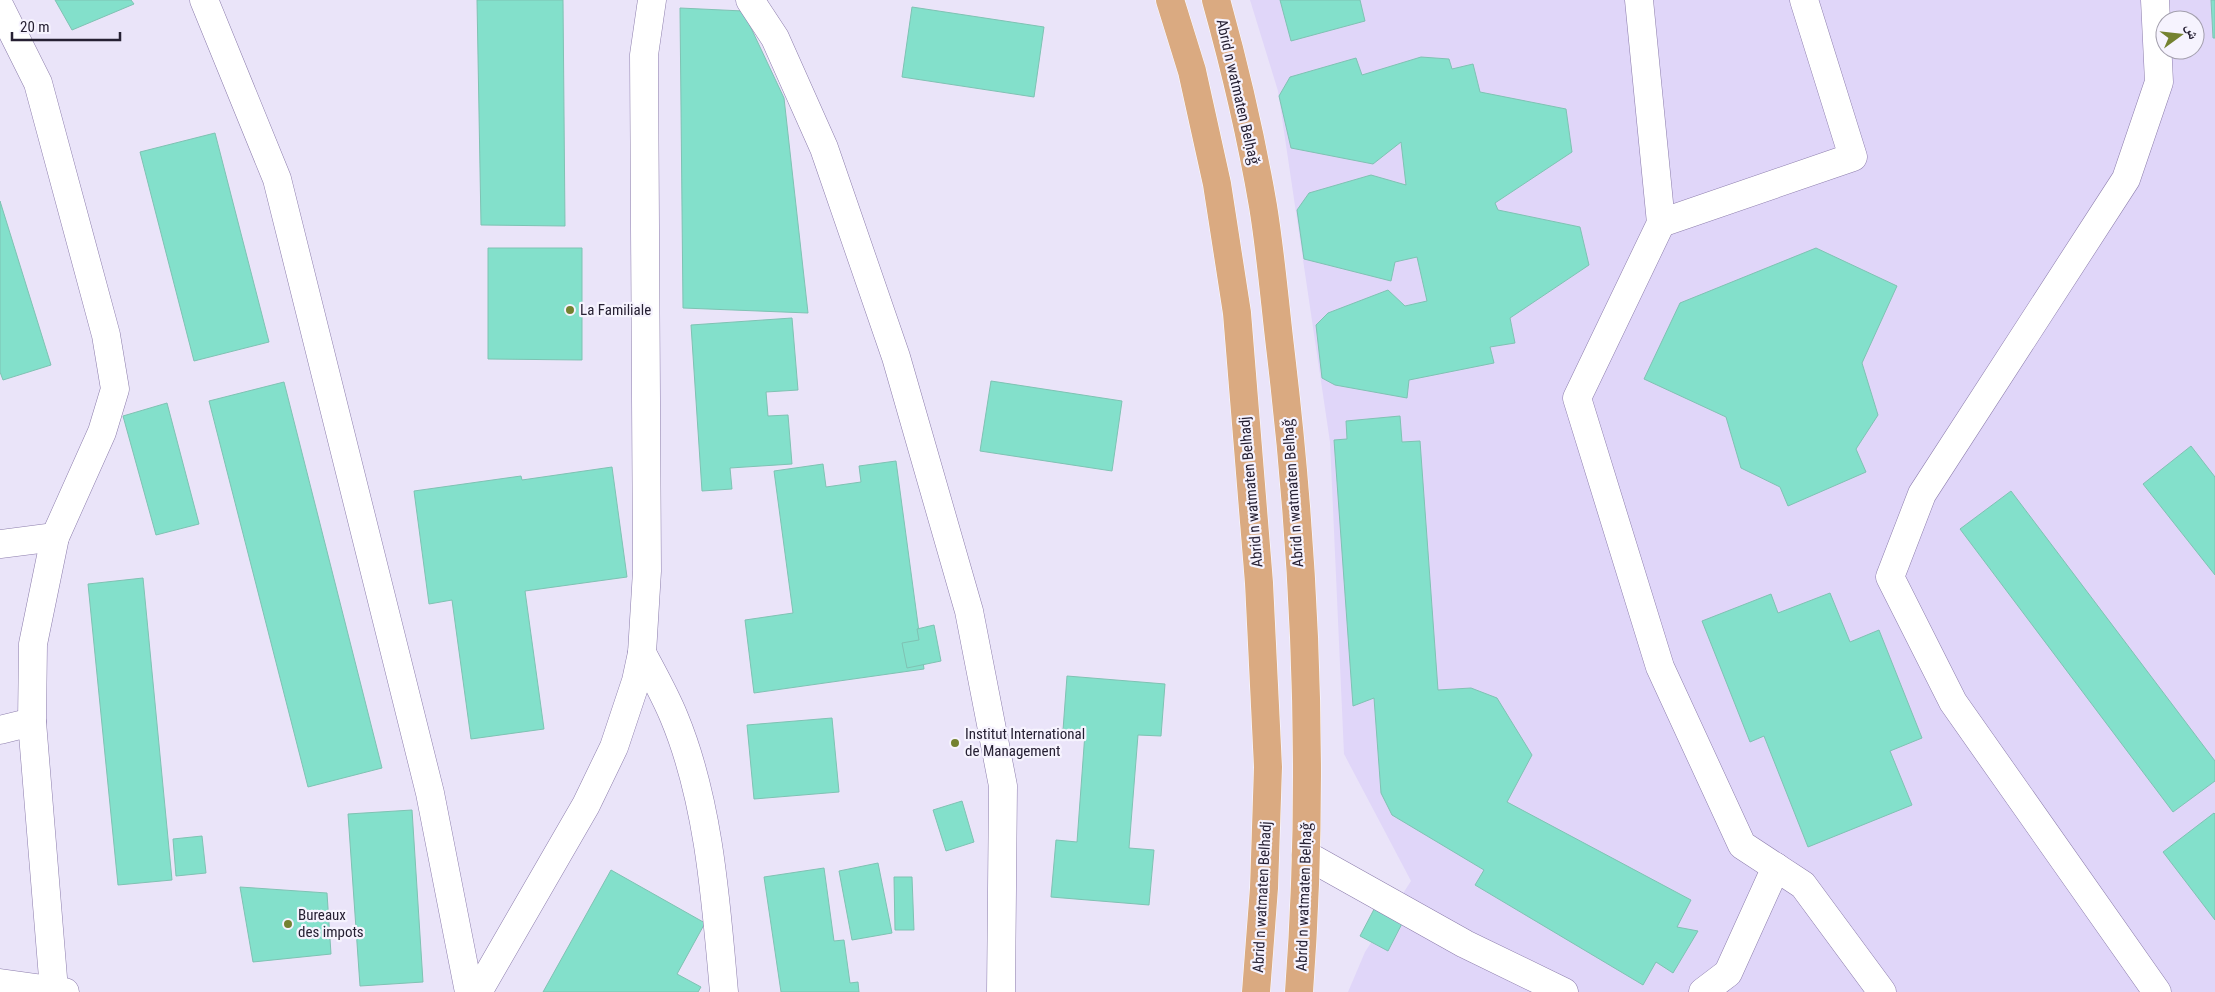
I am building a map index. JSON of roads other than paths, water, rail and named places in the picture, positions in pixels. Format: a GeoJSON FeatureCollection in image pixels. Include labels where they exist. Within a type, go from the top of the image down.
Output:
{"type":"FeatureCollection","features":[{"type":"Feature","properties":{"kind":"main road","name":"Abrid n watmaten Belhadj"},"geometry":{"type":"LineString","coordinates":[[1170,0],[1192,71],[1217,184],[1238,322],[1259,583],[1268,767],[1264,888],[1256,992]]}},
{"type":"Feature","properties":{"kind":"main road","name":"Abrid n watmaten Belḥaǧ"},"geometry":{"type":"LineString","coordinates":[[1216,0],[1237,76],[1263,206],[1293,457],[1304,654],[1308,775],[1299,992]]}},
{"type":"Feature","properties":{"kind":"street"},"geometry":{"type":"LineString","coordinates":[[204,0],[277,180],[430,793],[469,992]]}},
{"type":"Feature","properties":{"kind":"street"},"geometry":{"type":"LineString","coordinates":[[478,992],[586,804],[614,748],[636,681],[642,653],[647,571],[644,55],[652,0]]}},
{"type":"Feature","properties":{"kind":"street"},"geometry":{"type":"LineString","coordinates":[[750,0],[775,38],[824,148],[896,357],[970,611],[1003,786],[1001,992]]}},
{"type":"Feature","properties":{"kind":"street"},"geometry":{"type":"LineString","coordinates":[[1639,0],[1661,223],[1577,398],[1660,667],[1742,845],[1803,885],[1882,992]]}},
{"type":"Feature","properties":{"kind":"street"},"geometry":{"type":"LineString","coordinates":[[1661,223],[1854,156],[1804,0]]}},
{"type":"Feature","properties":{"kind":"street"},"geometry":{"type":"LineString","coordinates":[[2155,0],[2159,82],[2126,179],[1922,494],[1890,577],[1952,702],[2157,992]]}},
{"type":"Feature","properties":{"kind":"street"},"geometry":{"type":"LineString","coordinates":[[0,7],[38,83],[106,335],[115,389],[102,432],[55,537],[33,644],[32,722],[60,991],[0,983]]}},
{"type":"Feature","properties":{"kind":"street"},"geometry":{"type":"LineString","coordinates":[[0,544],[55,537]]}},
{"type":"Feature","properties":{"kind":"street"},"geometry":{"type":"LineString","coordinates":[[642,653],[674,717],[695,781],[714,882],[724,992]]}},
{"type":"Feature","properties":{"kind":"street"},"geometry":{"type":"LineString","coordinates":[[0,730],[32,722]]}},
{"type":"Feature","properties":{"kind":"street"},"geometry":{"type":"LineString","coordinates":[[1306,854],[1465,944],[1564,992]]}},
{"type":"Feature","properties":{"kind":"street"},"geometry":{"type":"LineString","coordinates":[[1703,992],[1728,973],[1776,867]]}},
{"type":"Feature","properties":{"kind":"place","name":"La Familiale"},"geometry":{"type":"Point","coordinates":[570,310]}},
{"type":"Feature","properties":{"kind":"place","name":"Institut International de Management"},"geometry":{"type":"Point","coordinates":[955,743]}},
{"type":"Feature","properties":{"kind":"place","name":"Bureaux des impots"},"geometry":{"type":"Point","coordinates":[288,924]}}]}
